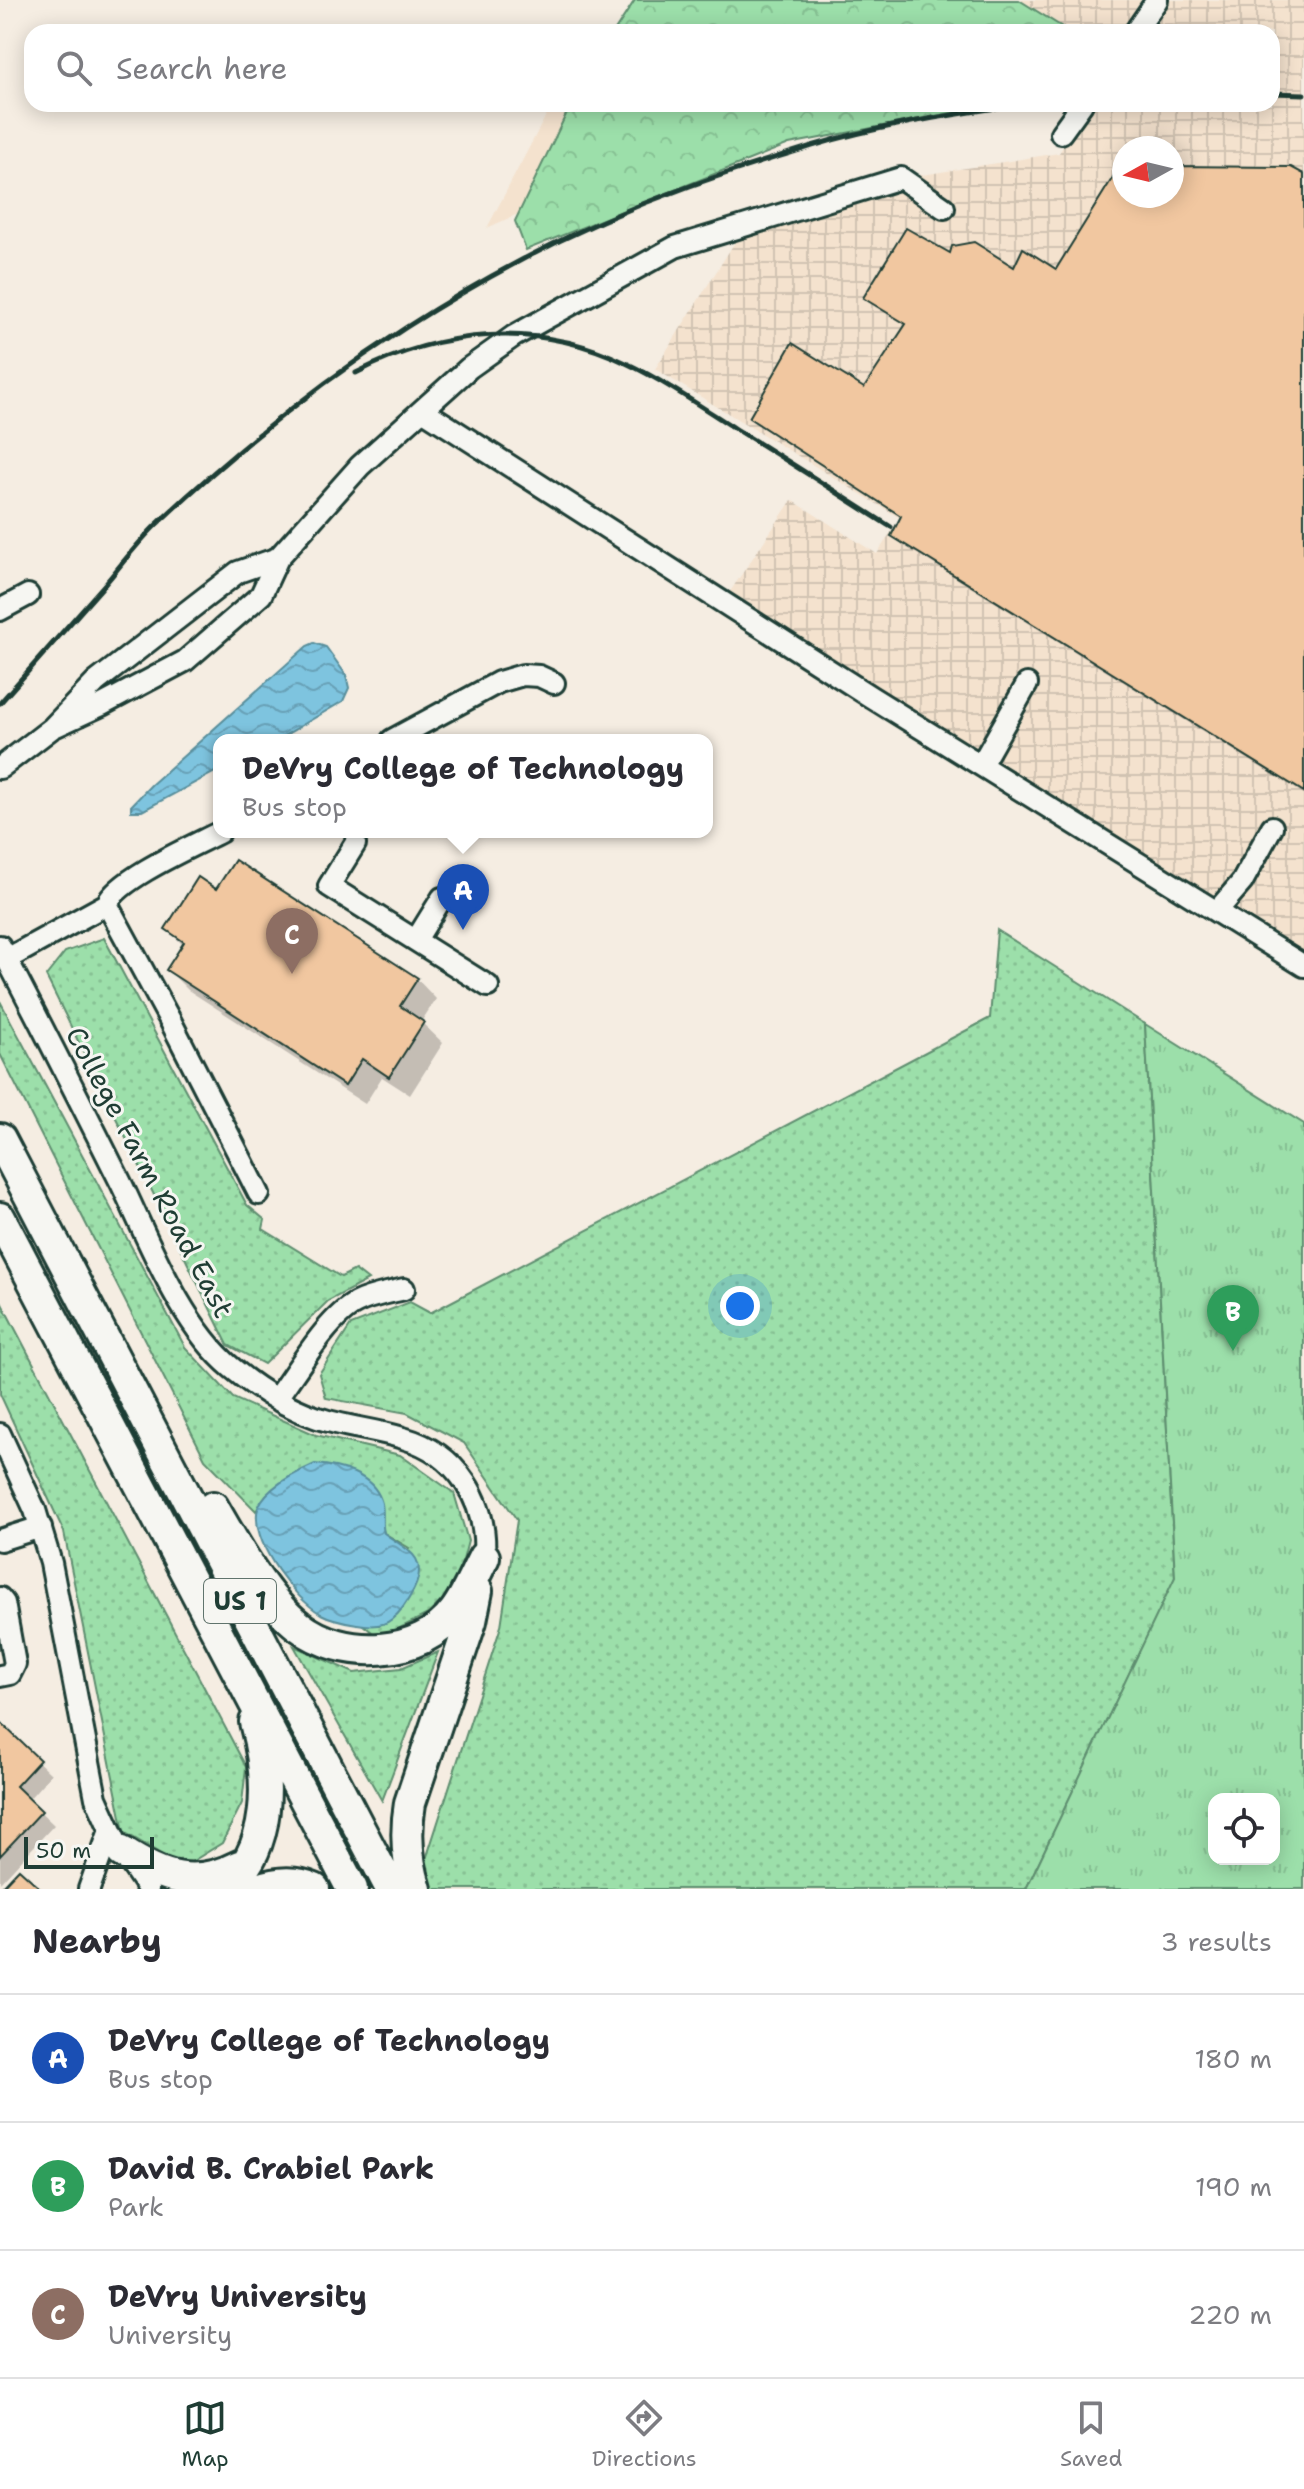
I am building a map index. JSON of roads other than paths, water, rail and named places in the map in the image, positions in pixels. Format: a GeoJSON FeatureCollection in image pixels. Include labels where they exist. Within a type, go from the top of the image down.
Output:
{"type":"FeatureCollection","features":[{"type":"Feature","properties":{"kind":"highway","name":"US 1"},"geometry":{"type":"LineString","coordinates":[[0,1139],[391,1889]]}},
{"type":"Feature","properties":{"kind":"highway","name":"US 1"},"geometry":{"type":"LineString","coordinates":[[0,1218],[352,1889]]}},
{"type":"Feature","properties":{"kind":"highway"},"geometry":{"type":"LineString","coordinates":[[90,1313],[174,1434],[240,1553],[298,1626],[324,1640],[351,1648],[379,1649],[405,1645],[437,1628],[455,1611],[484,1557]]}},
{"type":"Feature","properties":{"kind":"highway"},"geometry":{"type":"LineString","coordinates":[[416,1889],[407,1833],[410,1803],[471,1621],[484,1557]]}},
{"type":"Feature","properties":{"kind":"highway"},"geometry":{"type":"LineString","coordinates":[[222,1889],[239,1876],[252,1854],[262,1826],[265,1782],[256,1726],[233,1660]]}},
{"type":"Feature","properties":{"kind":"highway"},"geometry":{"type":"LineString","coordinates":[[116,1841],[162,1877],[195,1883],[227,1873],[252,1854]]}},
{"type":"Feature","properties":{"kind":"highway"},"geometry":{"type":"LineString","coordinates":[[258,1889],[292,1883],[314,1889]]}},
{"type":"Feature","properties":{"kind":"street"},"geometry":{"type":"LineString","coordinates":[[1140,24],[1157,0]]}},
{"type":"Feature","properties":{"kind":"street"},"geometry":{"type":"LineString","coordinates":[[1061,133],[1076,112]]}},
{"type":"Feature","properties":{"kind":"street"},"geometry":{"type":"LineString","coordinates":[[52,728],[185,661],[261,595],[278,558],[360,466],[469,368],[514,336],[675,247],[901,178],[944,208]]}},
{"type":"Feature","properties":{"kind":"street"},"geometry":{"type":"LineString","coordinates":[[424,411],[1304,966]]}},
{"type":"Feature","properties":{"kind":"street"},"geometry":{"type":"LineString","coordinates":[[0,768],[52,728],[96,682],[238,572],[278,558]]}},
{"type":"Feature","properties":{"kind":"street"},"geometry":{"type":"LineString","coordinates":[[0,610],[28,595]]}},
{"type":"Feature","properties":{"kind":"street"},"geometry":{"type":"LineString","coordinates":[[403,734],[499,682],[523,675],[539,676],[554,683]]}},
{"type":"Feature","properties":{"kind":"street"},"geometry":{"type":"LineString","coordinates":[[981,765],[1027,684]]}},
{"type":"Feature","properties":{"kind":"street"},"geometry":{"type":"LineString","coordinates":[[1217,911],[1242,882],[1272,827]]}},
{"type":"Feature","properties":{"kind":"street"},"geometry":{"type":"LineString","coordinates":[[4,952],[107,904],[116,890],[139,875],[213,836]]}},
{"type":"Feature","properties":{"kind":"street"},"geometry":{"type":"LineString","coordinates":[[355,844],[329,886],[488,986]]}},
{"type":"Feature","properties":{"kind":"street"},"geometry":{"type":"LineString","coordinates":[[416,940],[442,898]]}},
{"type":"Feature","properties":{"kind":"street"},"geometry":{"type":"LineString","coordinates":[[107,904],[259,1194]]}},
{"type":"Feature","properties":{"kind":"street","name":"College Farm Road East"},"geometry":{"type":"LineString","coordinates":[[4,952],[192,1322],[229,1366],[276,1399],[317,1418],[403,1438],[442,1457],[462,1478],[476,1502],[484,1528],[484,1557]]}},
{"type":"Feature","properties":{"kind":"street"},"geometry":{"type":"LineString","coordinates":[[276,1399],[326,1330],[344,1311],[362,1300],[404,1289]]}},
{"type":"Feature","properties":{"kind":"street"},"geometry":{"type":"LineString","coordinates":[[0,1434],[41,1527],[56,1584],[96,1798],[116,1841],[148,1889]]}},
{"type":"Feature","properties":{"kind":"street"},"geometry":{"type":"LineString","coordinates":[[0,1540],[41,1527]]}},
{"type":"Feature","properties":{"kind":"street"},"geometry":{"type":"LineString","coordinates":[[0,1598],[4,1603],[15,1664],[10,1674],[0,1676]]}},
{"type":"Feature","properties":{"kind":"street"},"geometry":{"type":"LineString","coordinates":[[89,1889],[116,1841]]}},
{"type":"Feature","properties":{"kind":"water"},"geometry":{"type":"Polygon","coordinates":[[[314,643],[326,647],[346,675],[349,688],[343,701],[287,734],[213,734],[213,773],[142,811],[131,811],[131,806],[151,785],[314,643]]]}},
{"type":"Feature","properties":{"kind":"water"},"geometry":{"type":"Polygon","coordinates":[[[315,1464],[344,1469],[370,1484],[377,1491],[382,1504],[384,1533],[407,1549],[417,1561],[418,1578],[412,1593],[399,1613],[384,1623],[361,1625],[321,1614],[288,1584],[262,1540],[257,1513],[264,1497],[280,1483],[315,1464]]]}},
{"type":"Feature","properties":{"kind":"railway"},"geometry":{"type":"LineString","coordinates":[[1280,93],[1304,94]]}},
{"type":"Feature","properties":{"kind":"railway"},"geometry":{"type":"LineString","coordinates":[[0,703],[157,524],[277,420],[406,327],[544,248],[690,186],[864,132],[972,112]]}},
{"type":"Feature","properties":{"kind":"railway"},"geometry":{"type":"LineString","coordinates":[[356,373],[422,347],[490,335],[559,340],[593,349],[668,386],[891,527]]}},
{"type":"Feature","properties":{"kind":"place","name":"DeVry College of Technology"},"geometry":{"type":"Point","coordinates":[463,930]}},
{"type":"Feature","properties":{"kind":"place","name":"DeVry University"},"geometry":{"type":"Point","coordinates":[292,974]}},
{"type":"Feature","properties":{"kind":"place","name":"David B. Crabiel Park"},"geometry":{"type":"Point","coordinates":[1233,1351]}}]}
